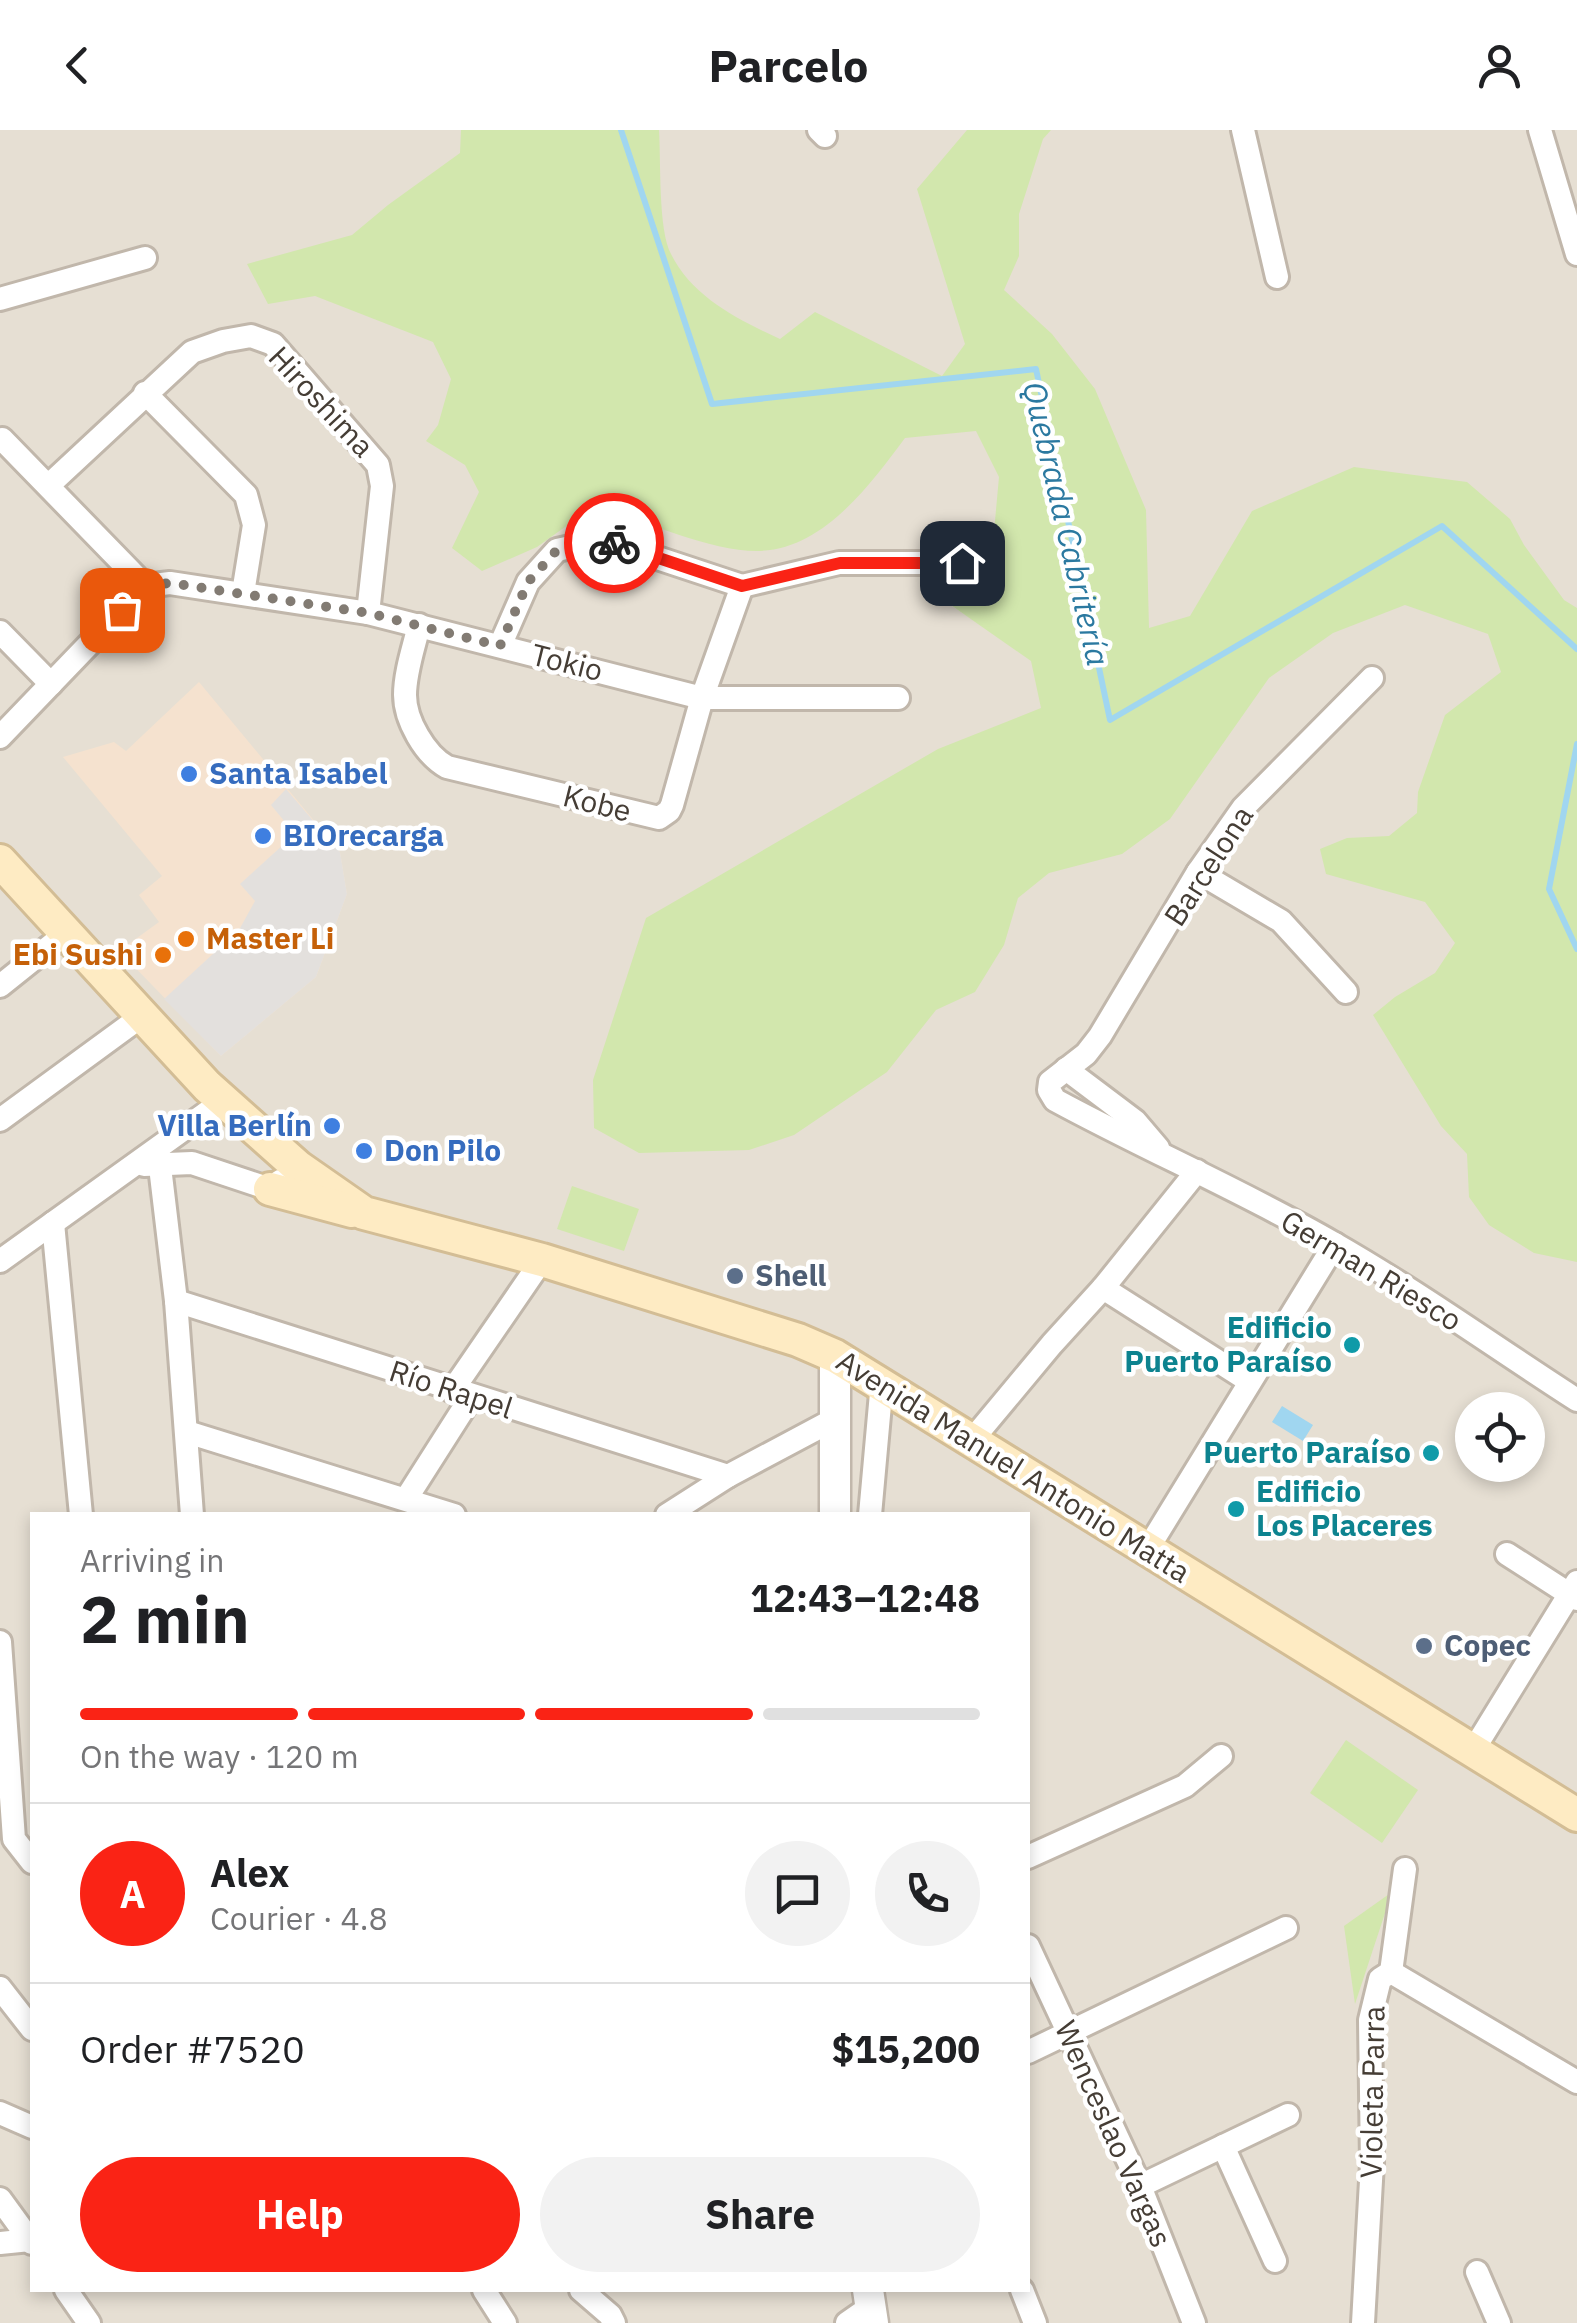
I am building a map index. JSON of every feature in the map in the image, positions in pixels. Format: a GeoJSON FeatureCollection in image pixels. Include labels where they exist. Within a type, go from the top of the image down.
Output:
{"type":"FeatureCollection","features":[{"type":"Feature","properties":{"kind":"main road","name":"Avenida Manuel Antonio Matta"},"geometry":{"type":"LineString","coordinates":[[0,860],[223,1101],[298,1167],[364,1213],[542,1260],[798,1340],[835,1356],[1577,1816]]}},
{"type":"Feature","properties":{"kind":"main road"},"geometry":{"type":"LineString","coordinates":[[270,1189],[364,1213]]}},
{"type":"Feature","properties":{"kind":"street"},"geometry":{"type":"LineString","coordinates":[[1242,130],[1276,277]]}},
{"type":"Feature","properties":{"kind":"street"},"geometry":{"type":"LineString","coordinates":[[1540,130],[1577,254]]}},
{"type":"Feature","properties":{"kind":"street"},"geometry":{"type":"LineString","coordinates":[[0,300],[145,258]]}},
{"type":"Feature","properties":{"kind":"street","name":"Hiroshima"},"geometry":{"type":"LineString","coordinates":[[48,485],[192,352],[252,336],[273,344],[378,464],[382,486],[368,613]]}},
{"type":"Feature","properties":{"kind":"street"},"geometry":{"type":"LineString","coordinates":[[145,393],[246,495],[254,525],[244,593]]}},
{"type":"Feature","properties":{"kind":"street"},"geometry":{"type":"LineString","coordinates":[[0,736],[146,586],[1,437]]}},
{"type":"Feature","properties":{"kind":"street"},"geometry":{"type":"LineString","coordinates":[[500,646],[528,582],[557,550],[602,540],[742,586],[840,563],[962,563]]}},
{"type":"Feature","properties":{"kind":"street","name":"Tokio"},"geometry":{"type":"LineString","coordinates":[[146,586],[170,583],[368,613],[702,698],[898,698]]}},
{"type":"Feature","properties":{"kind":"street","name":"Kobe"},"geometry":{"type":"LineString","coordinates":[[419,625],[405,703],[430,755],[447,766],[653,818],[664,816],[672,805],[702,698],[742,586]]}},
{"type":"Feature","properties":{"kind":"street"},"geometry":{"type":"LineString","coordinates":[[0,632],[52,684]]}},
{"type":"Feature","properties":{"kind":"street","name":"Barcelona"},"geometry":{"type":"LineString","coordinates":[[1066,1069],[1086,1054],[1100,1036],[1198,872],[1243,808],[1372,678]]}},
{"type":"Feature","properties":{"kind":"street"},"geometry":{"type":"LineString","coordinates":[[1198,872],[1281,922],[1346,992]]}},
{"type":"Feature","properties":{"kind":"street"},"geometry":{"type":"LineString","coordinates":[[0,986],[65,934]]}},
{"type":"Feature","properties":{"kind":"street"},"geometry":{"type":"LineString","coordinates":[[0,1120],[142,1016]]}},
{"type":"Feature","properties":{"kind":"street","name":"German Riesco"},"geometry":{"type":"LineString","coordinates":[[1066,1069],[1050,1082],[1049,1090],[1055,1100],[1335,1244],[1577,1400]]}},
{"type":"Feature","properties":{"kind":"street"},"geometry":{"type":"LineString","coordinates":[[0,1261],[136,1165],[159,1157],[223,1101]]}},
{"type":"Feature","properties":{"kind":"street"},"geometry":{"type":"LineString","coordinates":[[191,1127],[186,1145],[192,1163]]}},
{"type":"Feature","properties":{"kind":"street"},"geometry":{"type":"LineString","coordinates":[[159,1157],[192,1163],[270,1189],[298,1167]]}},
{"type":"Feature","properties":{"kind":"street"},"geometry":{"type":"LineString","coordinates":[[159,1157],[176,1301],[192,1512]]}},
{"type":"Feature","properties":{"kind":"street"},"geometry":{"type":"LineString","coordinates":[[972,1440],[1197,1171]]}},
{"type":"Feature","properties":{"kind":"street"},"geometry":{"type":"LineString","coordinates":[[53,1223],[81,1512]]}},
{"type":"Feature","properties":{"kind":"street"},"geometry":{"type":"LineString","coordinates":[[1147,1550],[1335,1244]]}},
{"type":"Feature","properties":{"kind":"street"},"geometry":{"type":"LineString","coordinates":[[406,1499],[462,1394],[542,1260]]}},
{"type":"Feature","properties":{"kind":"street"},"geometry":{"type":"LineString","coordinates":[[1103,1288],[1249,1381]]}},
{"type":"Feature","properties":{"kind":"street","name":"Río Rapel"},"geometry":{"type":"LineString","coordinates":[[176,1301],[728,1476]]}},
{"type":"Feature","properties":{"kind":"street"},"geometry":{"type":"LineString","coordinates":[[835,1356],[835,1512]]}},
{"type":"Feature","properties":{"kind":"street"},"geometry":{"type":"LineString","coordinates":[[870,1512],[882,1382]]}},
{"type":"Feature","properties":{"kind":"street"},"geometry":{"type":"LineString","coordinates":[[671,1512],[728,1476],[835,1419]]}},
{"type":"Feature","properties":{"kind":"street"},"geometry":{"type":"LineString","coordinates":[[187,1432],[445,1512]]}},
{"type":"Feature","properties":{"kind":"street"},"geometry":{"type":"LineString","coordinates":[[1474,1750],[1575,1592],[1507,1554]]}},
{"type":"Feature","properties":{"kind":"street"},"geometry":{"type":"LineString","coordinates":[[0,1642],[16,1838],[30,1859]]}},
{"type":"Feature","properties":{"kind":"street"},"geometry":{"type":"LineString","coordinates":[[1030,1856],[1185,1786],[1220,1756]]}},
{"type":"Feature","properties":{"kind":"street","name":"Violeta Parra"},"geometry":{"type":"LineString","coordinates":[[1363,2323],[1372,2163],[1370,2020],[1380,1980],[1390,1972],[1405,1869]]}},
{"type":"Feature","properties":{"kind":"street"},"geometry":{"type":"LineString","coordinates":[[1030,2051],[1286,1928]]}},
{"type":"Feature","properties":{"kind":"street","name":"Wenceslao Vargas"},"geometry":{"type":"LineString","coordinates":[[1030,1950],[1140,2186],[1194,2323]]}},
{"type":"Feature","properties":{"kind":"street"},"geometry":{"type":"LineString","coordinates":[[1390,1972],[1577,2082]]}},
{"type":"Feature","properties":{"kind":"street"},"geometry":{"type":"LineString","coordinates":[[0,1988],[30,2026]]}},
{"type":"Feature","properties":{"kind":"street"},"geometry":{"type":"LineString","coordinates":[[0,2113],[30,2126]]}},
{"type":"Feature","properties":{"kind":"street"},"geometry":{"type":"LineString","coordinates":[[1140,2186],[1288,2116]]}},
{"type":"Feature","properties":{"kind":"street"},"geometry":{"type":"LineString","coordinates":[[1223,2146],[1275,2261]]}},
{"type":"Feature","properties":{"kind":"street"},"geometry":{"type":"LineString","coordinates":[[0,2199],[30,2239]]}},
{"type":"Feature","properties":{"kind":"street"},"geometry":{"type":"LineString","coordinates":[[0,2243],[30,2242]]}},
{"type":"Feature","properties":{"kind":"street"},"geometry":{"type":"LineString","coordinates":[[1477,2272],[1499,2323]]}},
{"type":"Feature","properties":{"kind":"street"},"geometry":{"type":"LineString","coordinates":[[67,2292],[89,2323]]}},
{"type":"Feature","properties":{"kind":"street"},"geometry":{"type":"LineString","coordinates":[[485,2292],[506,2323]]}},
{"type":"Feature","properties":{"kind":"street"},"geometry":{"type":"LineString","coordinates":[[583,2292],[614,2323]]}},
{"type":"Feature","properties":{"kind":"street"},"geometry":{"type":"LineString","coordinates":[[1023,2292],[1035,2323]]}},
{"type":"Feature","properties":{"kind":"shaded area"},"geometry":{"type":"Polygon","coordinates":[[[0,130],[467,130],[465,156],[316,291],[437,338],[601,502],[902,433],[979,426],[1004,476],[995,580],[941,599],[1036,661],[1047,708],[1013,895],[1265,674],[1331,629],[1405,599],[1493,629],[1507,674],[1428,898],[1461,943],[1577,1257],[1577,2323],[0,2323],[0,130]]]}},
{"type":"Feature","properties":{"kind":"shaded area"},"geometry":{"type":"Polygon","coordinates":[[[654,130],[975,130],[970,347],[946,380],[781,346],[693,294],[664,254],[654,130]]]}},
{"type":"Feature","properties":{"kind":"shaded area"},"geometry":{"type":"Polygon","coordinates":[[[1044,130],[1577,130],[1577,615],[1560,604],[1519,548],[1193,621],[1143,636],[998,292],[1014,213],[1044,130]]]}},
{"type":"Feature","properties":{"kind":"shaded area"},"geometry":{"type":"Polygon","coordinates":[[[199,682],[340,852],[347,894],[316,977],[221,1056],[119,951],[159,922],[139,895],[162,876],[63,757],[114,742],[126,751],[199,682]]]}},
{"type":"Feature","properties":{"kind":"shaded area"},"geometry":{"type":"Polygon","coordinates":[[[286,789],[340,852],[347,894],[316,977],[221,1056],[164,999],[239,930],[255,901],[240,884],[295,834],[271,805],[286,789]]]}},
{"type":"Feature","properties":{"kind":"green space"},"geometry":{"type":"Polygon","coordinates":[[[461,130],[659,130],[667,243],[680,269],[704,295],[780,339],[815,312],[942,376],[965,344],[917,189],[967,130],[1051,130],[1043,139],[1019,214],[1019,256],[1004,290],[1052,334],[1095,389],[1146,510],[1149,628],[1190,616],[1252,511],[1354,467],[1467,482],[1510,519],[1564,600],[1577,608],[1577,1262],[1534,1253],[1489,1225],[1469,1197],[1467,1154],[1441,1126],[1373,1015],[1435,973],[1455,943],[1425,902],[1326,874],[1320,849],[1347,838],[1389,836],[1417,813],[1418,792],[1445,715],[1501,672],[1488,634],[1405,605],[1333,633],[1269,678],[1170,819],[1122,854],[1049,873],[1018,898],[1004,945],[975,992],[936,1010],[887,1072],[794,1135],[749,1150],[639,1153],[594,1128],[593,1080],[646,918],[938,749],[1041,708],[1031,661],[935,594],[990,575],[999,477],[976,431],[905,438],[842,512],[803,540],[781,548],[757,551],[719,546],[601,508],[572,522],[537,547],[482,571],[452,548],[479,492],[465,465],[426,441],[438,425],[451,379],[433,342],[315,296],[268,304],[247,264],[352,235],[460,153],[461,130]]]}},
{"type":"Feature","properties":{"kind":"green space"},"geometry":{"type":"Polygon","coordinates":[[[572,1186],[639,1209],[624,1251],[557,1229],[572,1186]]]}},
{"type":"Feature","properties":{"kind":"green space"},"geometry":{"type":"Polygon","coordinates":[[[1346,1740],[1418,1790],[1382,1843],[1310,1793],[1346,1740]]]}},
{"type":"Feature","properties":{"kind":"green space"},"geometry":{"type":"Polygon","coordinates":[[[1392,1892],[1355,2004],[1344,1926],[1392,1892]]]}},
{"type":"Feature","properties":{"kind":"water"},"geometry":{"type":"Polygon","coordinates":[[[1282,1406],[1313,1425],[1303,1441],[1272,1422],[1282,1406]]]}},
{"type":"Feature","properties":{"kind":"waterway","name":"Quebrada Cabritería"},"geometry":{"type":"LineString","coordinates":[[621,130],[712,404],[1036,369],[1110,720],[1442,526],[1577,649]]}},
{"type":"Feature","properties":{"kind":"waterway","name":"Quebrada Cabritería"},"geometry":{"type":"LineString","coordinates":[[1577,744],[1549,889],[1577,949]]}},
{"type":"Feature","properties":{"kind":"way so far"},"geometry":{"type":"LineString","coordinates":[[122,610],[146,586],[170,583],[368,613],[500,646],[528,582],[557,550],[602,540],[614,543]]}},
{"type":"Feature","properties":{"kind":"place","name":"Santa Isabel"},"geometry":{"type":"Point","coordinates":[189,774]}},
{"type":"Feature","properties":{"kind":"place","name":"BIOrecarga"},"geometry":{"type":"Point","coordinates":[263,836]}},
{"type":"Feature","properties":{"kind":"place","name":"Master Li"},"geometry":{"type":"Point","coordinates":[186,939]}},
{"type":"Feature","properties":{"kind":"place","name":"Ebi Sushi"},"geometry":{"type":"Point","coordinates":[163,955]}},
{"type":"Feature","properties":{"kind":"place","name":"Villa Berlín"},"geometry":{"type":"Point","coordinates":[332,1126]}},
{"type":"Feature","properties":{"kind":"place","name":"Don Pilo"},"geometry":{"type":"Point","coordinates":[364,1151]}},
{"type":"Feature","properties":{"kind":"place","name":"Shell"},"geometry":{"type":"Point","coordinates":[735,1276]}},
{"type":"Feature","properties":{"kind":"place","name":"Edificio Puerto Paraíso"},"geometry":{"type":"Point","coordinates":[1352,1345]}},
{"type":"Feature","properties":{"kind":"place","name":"Puerto Paraíso"},"geometry":{"type":"Point","coordinates":[1431,1453]}},
{"type":"Feature","properties":{"kind":"place","name":"Edificio Los Placeres"},"geometry":{"type":"Point","coordinates":[1236,1509]}},
{"type":"Feature","properties":{"kind":"place","name":"Copec"},"geometry":{"type":"Point","coordinates":[1424,1646]}},
{"type":"Feature","properties":{"kind":"route"},"geometry":{"type":"LineString","coordinates":[[614,543],[742,586],[840,563],[962,563]]}}]}
